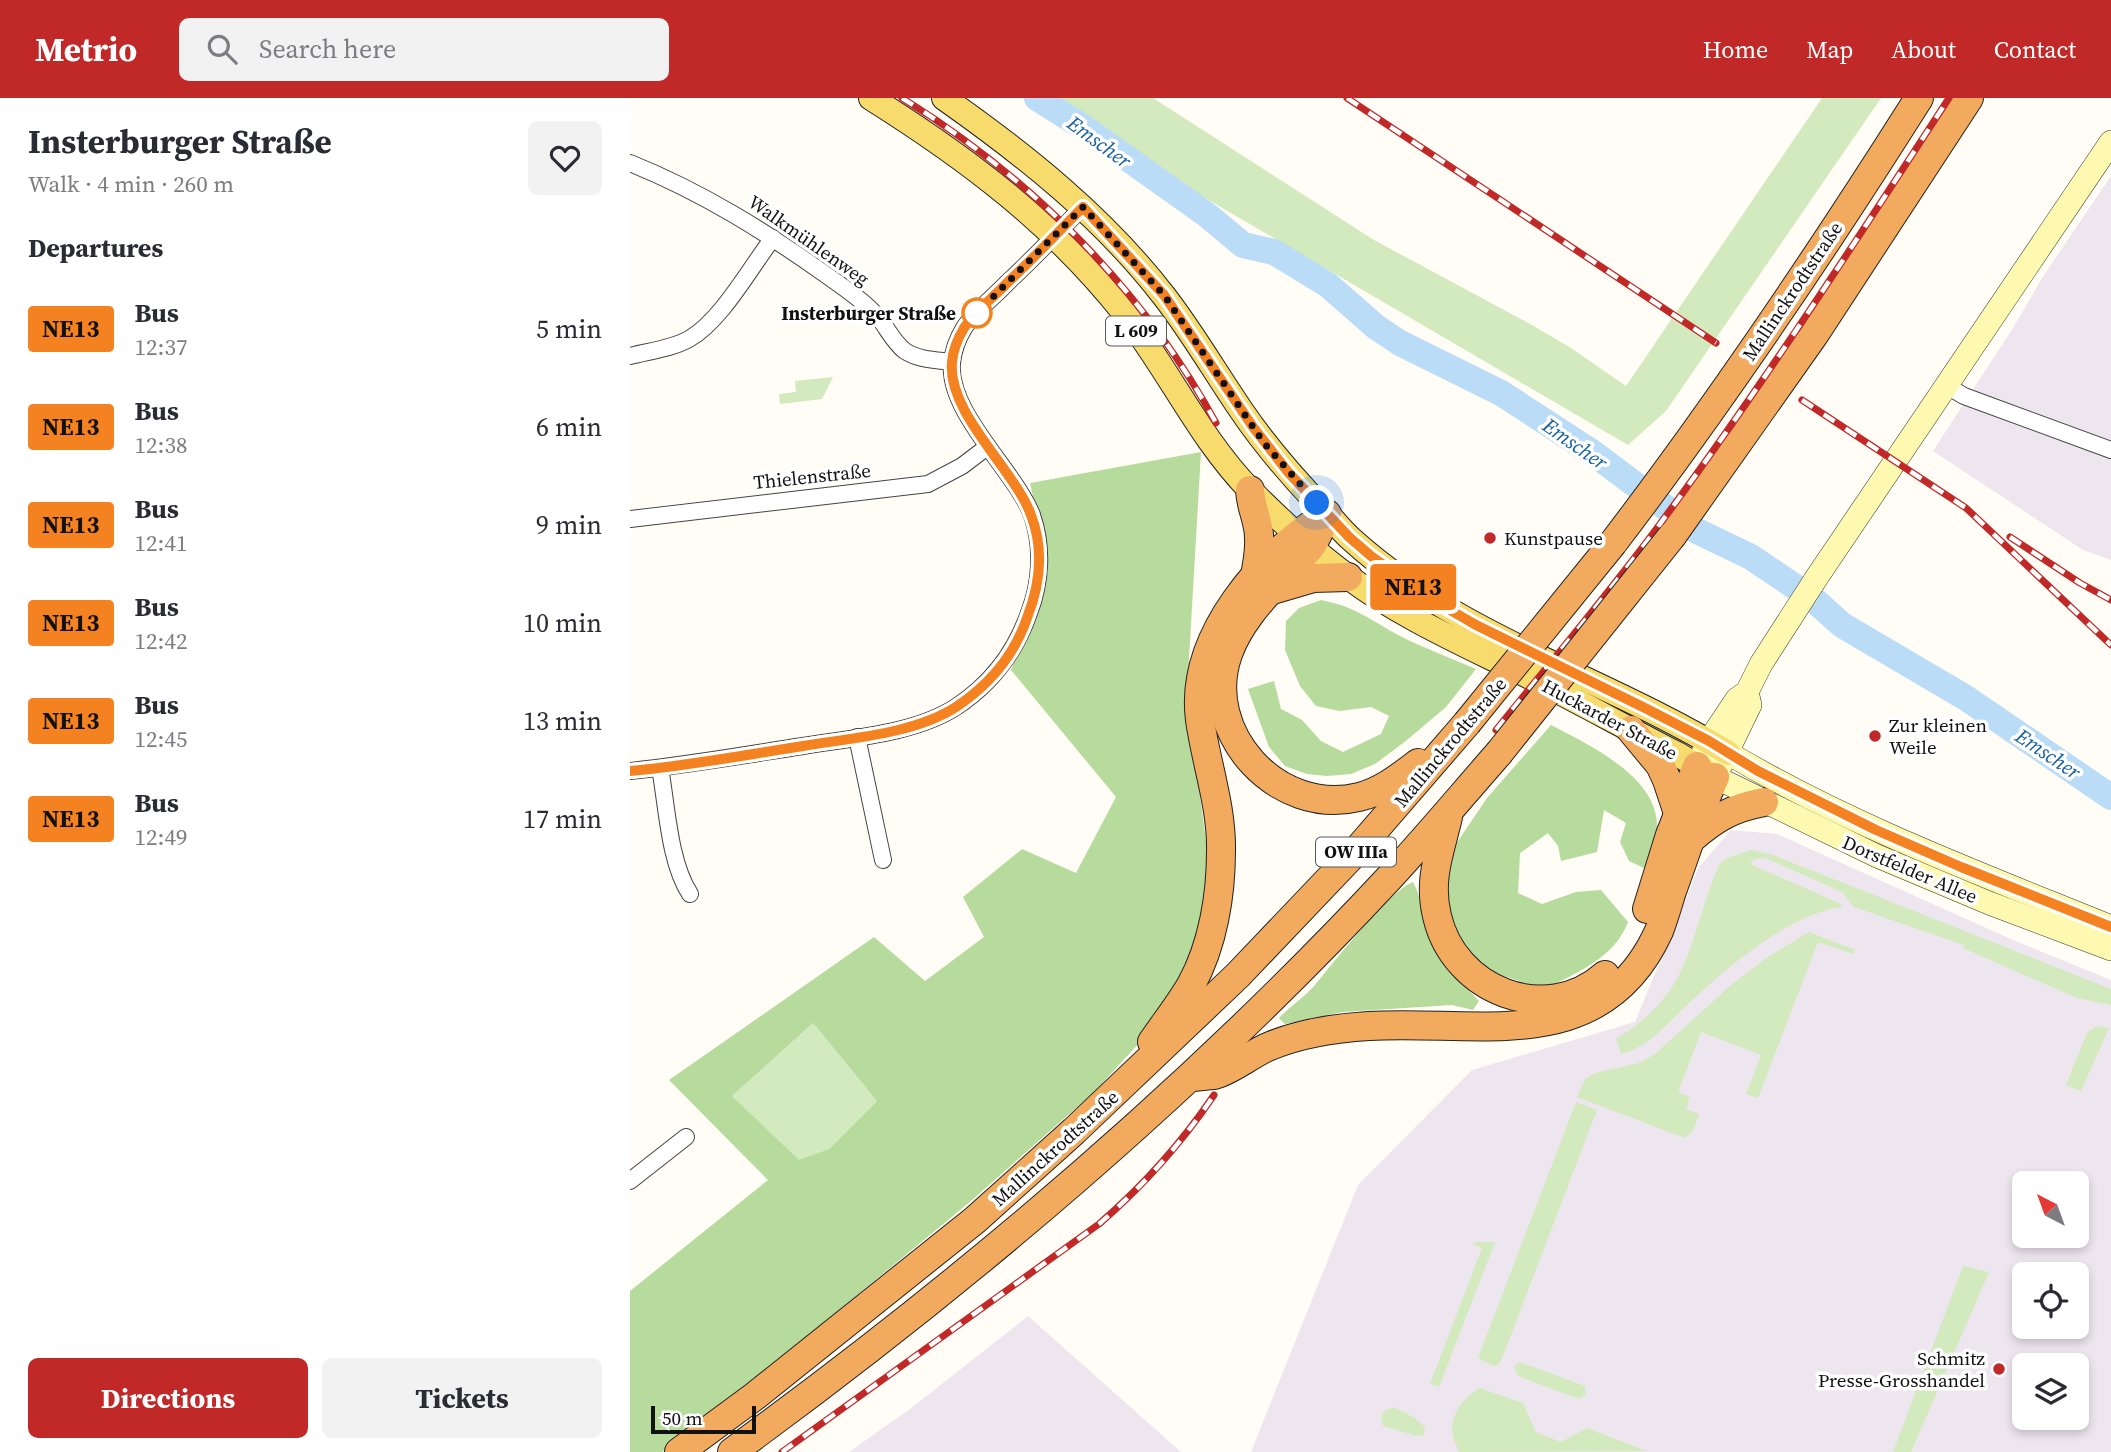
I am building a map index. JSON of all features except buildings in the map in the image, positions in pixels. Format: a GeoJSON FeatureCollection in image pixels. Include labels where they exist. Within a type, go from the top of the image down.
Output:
{"type":"FeatureCollection","features":[{"type":"Feature","properties":{"kind":"highway","name":"Mallinckrodtstraße"},"geometry":{"type":"LineString","coordinates":[[680,1452],[975,1220],[1140,1070],[1238,975],[1359,848],[1467,723],[1613,543],[1695,434],[1826,242],[1919,98]]}},
{"type":"Feature","properties":{"kind":"highway","name":"Mallinckrodtstraße"},"geometry":{"type":"LineString","coordinates":[[732,1452],[951,1284],[1092,1165],[1190,1077],[1391,876],[1499,753],[1664,547],[1814,335],[1969,98]]}},
{"type":"Feature","properties":{"kind":"highway"},"geometry":{"type":"LineString","coordinates":[[1250,490],[1251,508],[1257,522],[1259,538],[1261,586]]}},
{"type":"Feature","properties":{"kind":"highway"},"geometry":{"type":"LineString","coordinates":[[1327,513],[1304,540],[1281,548],[1227,655],[1223,696],[1229,728],[1242,749],[1265,776],[1300,796],[1325,800],[1360,797],[1397,779],[1467,723]]}},
{"type":"Feature","properties":{"kind":"highway"},"geometry":{"type":"LineString","coordinates":[[1140,1070],[1151,1042],[1191,984],[1214,919],[1221,848],[1200,719],[1201,673],[1212,640],[1226,615],[1261,586],[1312,578],[1348,577]]}},
{"type":"Feature","properties":{"kind":"highway"},"geometry":{"type":"LineString","coordinates":[[1631,730],[1660,765],[1678,813]]}},
{"type":"Feature","properties":{"kind":"highway"},"geometry":{"type":"LineString","coordinates":[[1449,811],[1433,872],[1436,915],[1443,936],[1456,959],[1478,981],[1494,990],[1544,1000],[1581,991],[1599,981],[1617,965],[1644,921],[1678,813],[1712,759]]}},
{"type":"Feature","properties":{"kind":"highway"},"geometry":{"type":"LineString","coordinates":[[1190,1077],[1216,1074],[1271,1045],[1326,1031],[1369,1026],[1513,1026],[1548,1022],[1577,1013],[1602,1000],[1630,977],[1645,957],[1659,930],[1690,838],[1712,759]]}},
{"type":"Feature","properties":{"kind":"highway"},"geometry":{"type":"LineString","coordinates":[[1690,838],[1716,818],[1764,802]]}},
{"type":"Feature","properties":{"kind":"main road","name":"Huckarder Straße"},"geometry":{"type":"LineString","coordinates":[[871,98],[931,136],[994,182],[1055,236],[1126,316],[1204,435],[1250,490],[1348,577],[1417,620],[1631,730],[1712,759]]}},
{"type":"Feature","properties":{"kind":"main road","name":"Huckarder Straße"},"geometry":{"type":"LineString","coordinates":[[944,98],[1007,142],[1083,207],[1164,295],[1264,443],[1349,537],[1371,556],[1431,599],[1712,759]]}},
{"type":"Feature","properties":{"kind":"main road"},"geometry":{"type":"LineString","coordinates":[[1712,759],[1750,705],[1748,692],[1761,664],[1781,632],[2111,142]]}},
{"type":"Feature","properties":{"kind":"main road","name":"Dorstfelder Allee"},"geometry":{"type":"LineString","coordinates":[[1712,759],[1764,802],[1877,856],[1933,881],[2111,949]]}},
{"type":"Feature","properties":{"kind":"main road","name":"Dorstfelder Allee"},"geometry":{"type":"LineString","coordinates":[[1712,759],[1758,771],[1876,830],[2111,927]]}},
{"type":"Feature","properties":{"kind":"street","name":"Walkmühlenweg"},"geometry":{"type":"LineString","coordinates":[[630,163],[682,185],[744,219],[832,278],[870,309],[906,352],[921,358],[952,362]]}},
{"type":"Feature","properties":{"kind":"street"},"geometry":{"type":"LineString","coordinates":[[630,771],[856,737],[918,724],[954,708],[988,682],[1007,659],[1022,634],[1035,598],[1040,561],[1039,537],[1030,512],[963,406],[952,378],[952,362],[956,344],[972,318],[1083,207]]}},
{"type":"Feature","properties":{"kind":"street"},"geometry":{"type":"LineString","coordinates":[[630,356],[676,345],[698,333],[716,316],[773,238]]}},
{"type":"Feature","properties":{"kind":"street"},"geometry":{"type":"LineString","coordinates":[[1947,386],[1964,396],[2111,450]]}},
{"type":"Feature","properties":{"kind":"street","name":"Thielenstraße"},"geometry":{"type":"LineString","coordinates":[[630,519],[928,484],[962,466],[987,447]]}},
{"type":"Feature","properties":{"kind":"street"},"geometry":{"type":"LineString","coordinates":[[856,737],[883,860]]}},
{"type":"Feature","properties":{"kind":"street"},"geometry":{"type":"LineString","coordinates":[[660,768],[682,882],[690,894]]}},
{"type":"Feature","properties":{"kind":"street"},"geometry":{"type":"LineString","coordinates":[[633,1172],[686,1137]]}},
{"type":"Feature","properties":{"kind":"shaded area"},"geometry":{"type":"Polygon","coordinates":[[[2111,176],[2111,560],[2083,550],[1933,451],[2013,328],[2042,278],[2111,176]]]}},
{"type":"Feature","properties":{"kind":"shaded area"},"geometry":{"type":"Polygon","coordinates":[[[1731,830],[1777,834],[2013,940],[2111,980],[2111,1452],[1251,1452],[1358,1185],[1472,1070],[1635,1022],[1699,867],[1731,830]]]}},
{"type":"Feature","properties":{"kind":"shaded area"},"geometry":{"type":"Polygon","coordinates":[[[1028,1316],[1181,1452],[849,1452],[910,1409],[1028,1316]]]}},
{"type":"Feature","properties":{"kind":"green space"},"geometry":{"type":"Polygon","coordinates":[[[1053,98],[1153,98],[1374,240],[1530,324],[1626,386],[1822,98],[1881,98],[1666,411],[1628,445],[1195,192],[1053,98]]]}},
{"type":"Feature","properties":{"kind":"green space"},"geometry":{"type":"Polygon","coordinates":[[[833,377],[822,399],[780,404],[779,394],[796,392],[795,381],[833,377]]]}},
{"type":"Feature","properties":{"kind":"green space"},"geometry":{"type":"Polygon","coordinates":[[[1201,452],[1186,710],[1210,869],[1193,967],[1142,1040],[1094,1092],[971,1201],[753,1381],[662,1452],[630,1452],[630,1291],[768,1180],[669,1080],[874,937],[925,981],[984,937],[963,897],[1022,849],[1076,873],[1116,797],[1011,670],[1037,601],[1043,541],[1030,483],[1201,452]],[[813,1023],[732,1096],[799,1160],[829,1149],[877,1101],[813,1023]]]}},
{"type":"Feature","properties":{"kind":"green space"},"geometry":{"type":"Polygon","coordinates":[[[1321,600],[1354,610],[1409,640],[1476,669],[1446,707],[1407,740],[1375,764],[1351,774],[1307,774],[1285,766],[1269,747],[1248,689],[1274,681],[1281,709],[1302,720],[1321,741],[1343,752],[1381,734],[1389,716],[1371,707],[1340,711],[1316,706],[1300,686],[1285,650],[1286,621],[1299,608],[1321,600]]]}},
{"type":"Feature","properties":{"kind":"green space"},"geometry":{"type":"Polygon","coordinates":[[[1551,725],[1602,753],[1634,778],[1647,793],[1655,810],[1657,828],[1648,870],[1629,861],[1620,842],[1626,823],[1604,810],[1597,852],[1561,861],[1558,846],[1548,833],[1520,853],[1518,893],[1542,904],[1576,892],[1601,890],[1628,922],[1614,945],[1604,955],[1543,989],[1483,969],[1457,945],[1442,888],[1456,844],[1487,798],[1551,725]]]}},
{"type":"Feature","properties":{"kind":"green space"},"geometry":{"type":"Polygon","coordinates":[[[1751,850],[1773,855],[2111,989],[2111,1005],[2077,998],[1963,948],[1964,945],[1854,907],[1842,892],[1765,858],[1754,859],[1750,864],[1843,907],[1802,919],[1760,944],[1721,974],[1649,1040],[1621,1054],[1616,1039],[1662,1001],[1676,981],[1686,961],[1720,863],[1751,850]]]}},
{"type":"Feature","properties":{"kind":"green space"},"geometry":{"type":"Polygon","coordinates":[[[1413,882],[1437,946],[1479,1001],[1473,1010],[1452,1005],[1342,1012],[1285,1024],[1279,1018],[1311,989],[1377,912],[1413,882]]]}},
{"type":"Feature","properties":{"kind":"green space"},"geometry":{"type":"Polygon","coordinates":[[[1809,932],[1855,950],[1853,954],[1818,942],[1758,1098],[1746,1094],[1761,1055],[1701,1032],[1678,1092],[1690,1097],[1686,1109],[1699,1114],[1693,1131],[1685,1138],[1577,1097],[1585,1079],[1595,1073],[1639,1063],[1655,1054],[1730,986],[1766,958],[1809,932]]]}},
{"type":"Feature","properties":{"kind":"green space"},"geometry":{"type":"Polygon","coordinates":[[[813,1023],[877,1101],[829,1149],[799,1161],[732,1096],[813,1023]]]}},
{"type":"Feature","properties":{"kind":"green space"},"geometry":{"type":"Polygon","coordinates":[[[2097,1026],[2109,1028],[2081,1091],[2066,1085],[2087,1033],[2097,1026]]]}},
{"type":"Feature","properties":{"kind":"green space"},"geometry":{"type":"Polygon","coordinates":[[[1576,1102],[1597,1110],[1501,1361],[1493,1366],[1478,1358],[1576,1102]]]}},
{"type":"Feature","properties":{"kind":"green space"},"geometry":{"type":"Polygon","coordinates":[[[1495,1242],[1439,1387],[1430,1384],[1482,1248],[1472,1244],[1495,1242]]]}},
{"type":"Feature","properties":{"kind":"green space"},"geometry":{"type":"Polygon","coordinates":[[[1963,1266],[1989,1272],[1911,1452],[1893,1452],[1963,1266]]]}},
{"type":"Feature","properties":{"kind":"green space"},"geometry":{"type":"Polygon","coordinates":[[[1520,1362],[1585,1386],[1586,1395],[1579,1399],[1518,1376],[1514,1366],[1520,1362]]]}},
{"type":"Feature","properties":{"kind":"green space"},"geometry":{"type":"Polygon","coordinates":[[[1480,1388],[1523,1403],[1536,1432],[1561,1442],[1587,1428],[1647,1451],[1459,1452],[1452,1433],[1454,1417],[1469,1395],[1480,1388]]]}},
{"type":"Feature","properties":{"kind":"green space"},"geometry":{"type":"Polygon","coordinates":[[[1394,1407],[1425,1427],[1424,1435],[1417,1436],[1383,1426],[1381,1416],[1384,1411],[1394,1407]]]}},
{"type":"Feature","properties":{"kind":"waterway","name":"Emscher"},"geometry":{"type":"LineString","coordinates":[[1037,98],[1086,129],[1207,215],[1243,245],[1274,252],[1328,285],[1376,327],[1400,343],[1501,393],[1593,453],[1697,531],[1751,557],[1813,599],[1842,625],[1966,698],[2111,797]]}},
{"type":"Feature","properties":{"kind":"railway"},"geometry":{"type":"LineString","coordinates":[[902,98],[950,129],[995,164],[1080,240],[1119,282],[1154,327],[1187,374],[1216,423]]}},
{"type":"Feature","properties":{"kind":"railway"},"geometry":{"type":"LineString","coordinates":[[1347,98],[1716,343]]}},
{"type":"Feature","properties":{"kind":"railway"},"geometry":{"type":"LineString","coordinates":[[1496,730],[1616,582],[1693,479],[1805,317],[1949,98]]}},
{"type":"Feature","properties":{"kind":"railway"},"geometry":{"type":"LineString","coordinates":[[1802,400],[1966,508],[2111,645]]}},
{"type":"Feature","properties":{"kind":"railway"},"geometry":{"type":"LineString","coordinates":[[2010,537],[2111,600]]}},
{"type":"Feature","properties":{"kind":"railway"},"geometry":{"type":"LineString","coordinates":[[782,1452],[1099,1224],[1161,1163],[1214,1095]]}},
{"type":"Feature","properties":{"kind":"bus line","name":"NE13"},"geometry":{"type":"LineString","coordinates":[[630,771],[834,741],[918,724],[954,708],[988,682],[1007,659],[1022,634],[1035,598],[1040,561],[1039,537],[1030,512],[963,406],[952,378],[952,362],[956,344],[972,318],[1083,207],[1164,295],[1264,443],[1288,472],[1349,537],[1431,599],[1476,625],[1645,708],[1709,741],[1758,771],[1876,830],[2111,927]]}},
{"type":"Feature","properties":{"kind":"place","name":"Insterburger Straße"},"geometry":{"type":"Point","coordinates":[977,313]}},
{"type":"Feature","properties":{"kind":"place","name":"Kunstpause"},"geometry":{"type":"Point","coordinates":[1490,538]}},
{"type":"Feature","properties":{"kind":"place","name":"Zur kleinen Weile"},"geometry":{"type":"Point","coordinates":[1875,736]}},
{"type":"Feature","properties":{"kind":"place","name":"Schmitz Presse-Grosshandel"},"geometry":{"type":"Point","coordinates":[1999,1369]}},
{"type":"Feature","properties":{"kind":"route"},"geometry":{"type":"LineString","coordinates":[[977,313],[972,318],[1043,248],[1083,207],[1164,295],[1264,443],[1317,503]]}}]}
